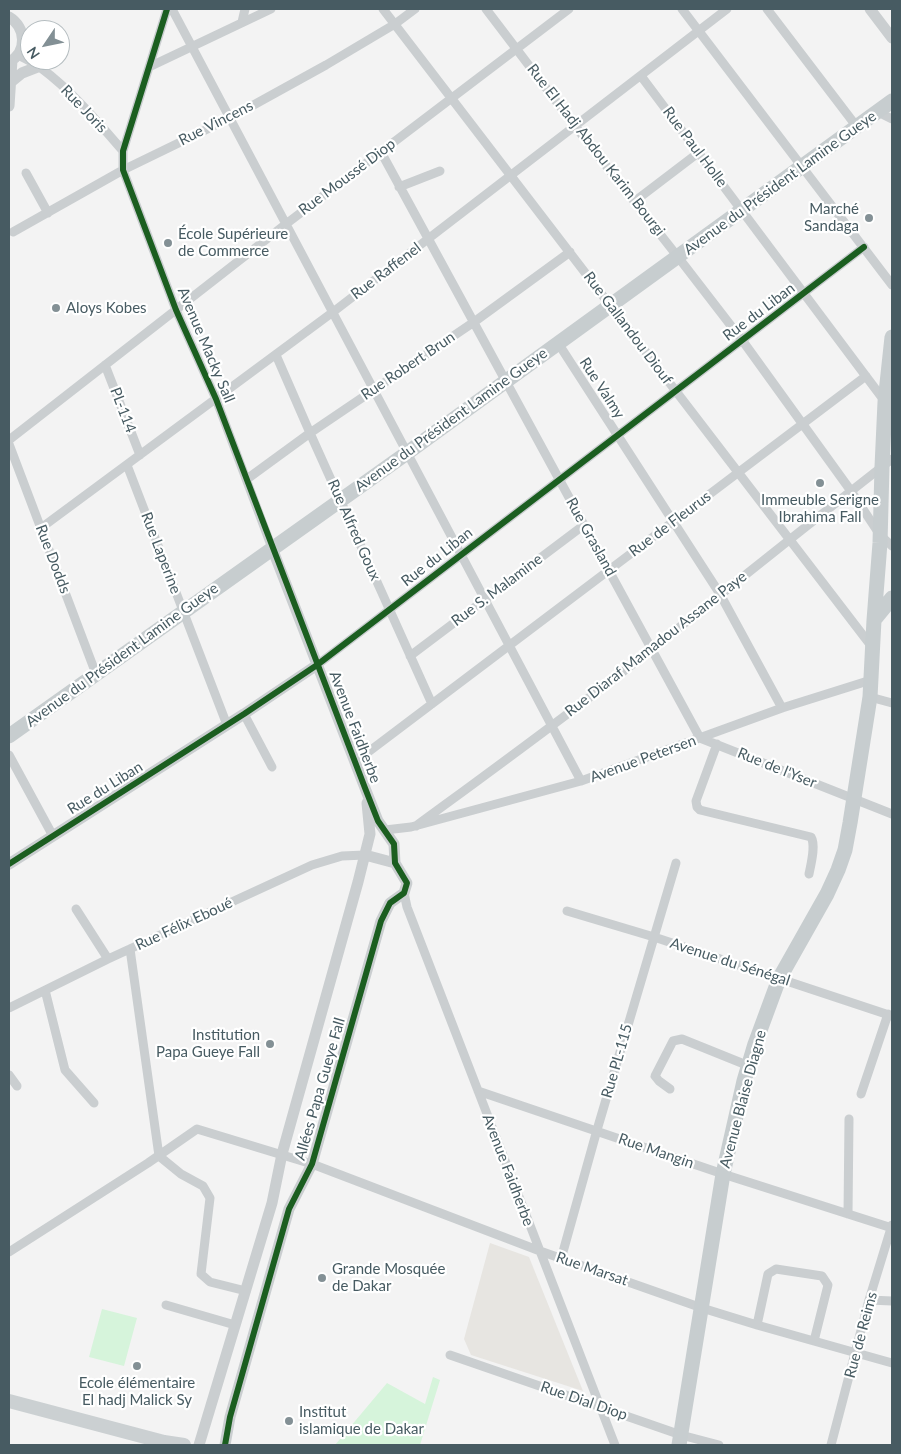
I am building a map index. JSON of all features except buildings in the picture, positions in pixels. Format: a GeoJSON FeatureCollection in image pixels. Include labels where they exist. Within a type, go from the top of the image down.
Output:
{"type":"FeatureCollection","features":[{"type":"Feature","properties":{"kind":"main road","name":"Avenue du Président Lamine Gueye"},"geometry":{"type":"LineString","coordinates":[[9,736],[857,128],[885,115],[892,101]]}},
{"type":"Feature","properties":{"kind":"main road","name":"Avenue Blaise Diagne"},"geometry":{"type":"LineString","coordinates":[[680,1440],[723,1174],[755,1044],[780,979],[827,894],[845,850],[870,697],[880,535],[887,463],[892,337]]}},
{"type":"Feature","properties":{"kind":"main road"},"geometry":{"type":"LineString","coordinates":[[874,620],[892,598]]}},
{"type":"Feature","properties":{"kind":"main road"},"geometry":{"type":"LineString","coordinates":[[9,1401],[166,1444],[184,1445]]}},
{"type":"Feature","properties":{"kind":"street","name":"Avenue Macky Sall"},"geometry":{"type":"LineString","coordinates":[[166,9],[123,150],[123,170],[176,310],[216,399],[272,548]]}},
{"type":"Feature","properties":{"kind":"street"},"geometry":{"type":"LineString","coordinates":[[172,9],[581,781]]}},
{"type":"Feature","properties":{"kind":"street"},"geometry":{"type":"LineString","coordinates":[[242,22],[245,9]]}},
{"type":"Feature","properties":{"kind":"street"},"geometry":{"type":"LineString","coordinates":[[149,67],[271,9]]}},
{"type":"Feature","properties":{"kind":"street","name":"Rue Gallandou Diouf"},"geometry":{"type":"LineString","coordinates":[[383,9],[872,647]]}},
{"type":"Feature","properties":{"kind":"street","name":"Rue Vincens"},"geometry":{"type":"LineString","coordinates":[[13,232],[123,170],[230,118],[326,65],[395,24],[415,9]]}},
{"type":"Feature","properties":{"kind":"street","name":"Rue El Hadj Abdou Karim Bourgi"},"geometry":{"type":"LineString","coordinates":[[486,9],[742,340],[851,491],[880,535],[892,546]]}},
{"type":"Feature","properties":{"kind":"street","name":"Rue Moussé Diop"},"geometry":{"type":"LineString","coordinates":[[9,442],[286,224],[569,9]]}},
{"type":"Feature","properties":{"kind":"street"},"geometry":{"type":"LineString","coordinates":[[682,9],[892,285]]}},
{"type":"Feature","properties":{"kind":"street","name":"Rue Raffenel"},"geometry":{"type":"LineString","coordinates":[[41,528],[333,312],[727,9]]}},
{"type":"Feature","properties":{"kind":"street"},"geometry":{"type":"LineString","coordinates":[[767,9],[857,128]]}},
{"type":"Feature","properties":{"kind":"street"},"geometry":{"type":"LineString","coordinates":[[870,9],[892,38]]}},
{"type":"Feature","properties":{"kind":"street"},"geometry":{"type":"LineString","coordinates":[[9,106],[13,59],[22,46],[23,38],[12,15]]}},
{"type":"Feature","properties":{"kind":"street"},"geometry":{"type":"LineString","coordinates":[[11,82],[28,70]]}},
{"type":"Feature","properties":{"kind":"street","name":"Rue Joris"},"geometry":{"type":"LineString","coordinates":[[45,70],[100,124],[123,150]]}},
{"type":"Feature","properties":{"kind":"street","name":"Rue Paul Holle"},"geometry":{"type":"LineString","coordinates":[[641,76],[889,406]]}},
{"type":"Feature","properties":{"kind":"street","name":"Rue Grasland"},"geometry":{"type":"LineString","coordinates":[[381,152],[700,738]]}},
{"type":"Feature","properties":{"kind":"street"},"geometry":{"type":"LineString","coordinates":[[635,201],[698,153]]}},
{"type":"Feature","properties":{"kind":"street"},"geometry":{"type":"LineString","coordinates":[[399,186],[440,171]]}},
{"type":"Feature","properties":{"kind":"street"},"geometry":{"type":"LineString","coordinates":[[26,173],[48,213]]}},
{"type":"Feature","properties":{"kind":"street","name":"Rue du Liban"},"geometry":{"type":"LineString","coordinates":[[9,864],[227,725],[317,665],[864,247]]}},
{"type":"Feature","properties":{"kind":"street","name":"Rue Robert Brun"},"geometry":{"type":"LineString","coordinates":[[247,479],[310,432],[474,322],[570,252]]}},
{"type":"Feature","properties":{"kind":"street","name":"Rue Valmy"},"geometry":{"type":"LineString","coordinates":[[558,343],[720,594],[782,708]]}},
{"type":"Feature","properties":{"kind":"street","name":"Rue Alfred Goux"},"geometry":{"type":"LineString","coordinates":[[276,355],[432,704]]}},
{"type":"Feature","properties":{"kind":"street","name":"PL-114"},"geometry":{"type":"LineString","coordinates":[[106,365],[140,455]]}},
{"type":"Feature","properties":{"kind":"street","name":"Rue de Fleurus"},"geometry":{"type":"LineString","coordinates":[[355,762],[866,376]]}},
{"type":"Feature","properties":{"kind":"street","name":"Rue Dodds"},"geometry":{"type":"LineString","coordinates":[[9,442],[96,674]]}},
{"type":"Feature","properties":{"kind":"street","name":"Rue Diaraf Mamadou Assane Paye"},"geometry":{"type":"LineString","coordinates":[[414,827],[552,726],[887,463]]}},
{"type":"Feature","properties":{"kind":"street","name":"Rue Laperine"},"geometry":{"type":"LineString","coordinates":[[126,465],[227,725]]}},
{"type":"Feature","properties":{"kind":"street","name":"Rue S. Malamine"},"geometry":{"type":"LineString","coordinates":[[410,656],[584,524]]}},
{"type":"Feature","properties":{"kind":"street","name":"Avenue Faidherbe"},"geometry":{"type":"LineString","coordinates":[[272,548],[378,821],[394,844]]}},
{"type":"Feature","properties":{"kind":"street","name":"Avenue Petersen"},"geometry":{"type":"LineString","coordinates":[[384,830],[414,827],[581,781],[782,708],[871,680]]}},
{"type":"Feature","properties":{"kind":"street"},"geometry":{"type":"LineString","coordinates":[[870,697],[892,703]]}},
{"type":"Feature","properties":{"kind":"street"},"geometry":{"type":"LineString","coordinates":[[244,714],[272,767]]}},
{"type":"Feature","properties":{"kind":"street","name":"Rue de l'Yser"},"geometry":{"type":"LineString","coordinates":[[700,738],[892,814]]}},
{"type":"Feature","properties":{"kind":"street"},"geometry":{"type":"LineString","coordinates":[[717,744],[696,802],[696,807],[700,810],[811,837],[813,840],[809,874]]}},
{"type":"Feature","properties":{"kind":"street"},"geometry":{"type":"LineString","coordinates":[[9,755],[53,836]]}},
{"type":"Feature","properties":{"kind":"street","name":"Avenue Faidherbe"},"geometry":{"type":"LineString","coordinates":[[365,788],[370,834],[365,855]]}},
{"type":"Feature","properties":{"kind":"street","name":"Avenue Petersen"},"geometry":{"type":"LineString","coordinates":[[394,844],[401,834],[414,827]]}},
{"type":"Feature","properties":{"kind":"street"},"geometry":{"type":"LineString","coordinates":[[370,834],[384,830]]}},
{"type":"Feature","properties":{"kind":"street"},"geometry":{"type":"LineString","coordinates":[[394,844],[395,863],[407,883],[404,894]]}},
{"type":"Feature","properties":{"kind":"street"},"geometry":{"type":"LineString","coordinates":[[365,855],[395,863]]}},
{"type":"Feature","properties":{"kind":"street","name":"Rue Félix Eboué"},"geometry":{"type":"LineString","coordinates":[[9,1008],[108,959],[312,865],[342,856],[365,855]]}},
{"type":"Feature","properties":{"kind":"street","name":"Allées Papa Gueye Fall"},"geometry":{"type":"LineString","coordinates":[[199,1445],[272,1203],[282,1154],[316,1039],[365,855]]}},
{"type":"Feature","properties":{"kind":"street","name":"Rue PL-115"},"geometry":{"type":"LineString","coordinates":[[561,1259],[676,863]]}},
{"type":"Feature","properties":{"kind":"street","name":"Avenue Faidherbe"},"geometry":{"type":"LineString","coordinates":[[404,894],[407,907],[615,1445]]}},
{"type":"Feature","properties":{"kind":"street","name":"Allées Papa Gueye Fall"},"geometry":{"type":"LineString","coordinates":[[225,1445],[230,1417],[289,1209],[312,1164],[381,921],[390,903],[404,894]]}},
{"type":"Feature","properties":{"kind":"street"},"geometry":{"type":"LineString","coordinates":[[76,909],[108,959]]}},
{"type":"Feature","properties":{"kind":"street","name":"Avenue du Sénégal"},"geometry":{"type":"LineString","coordinates":[[567,911],[654,937],[890,1015]]}},
{"type":"Feature","properties":{"kind":"street"},"geometry":{"type":"LineString","coordinates":[[130,949],[159,1156],[181,1174],[203,1186],[210,1198],[201,1274],[210,1282],[246,1291]]}},
{"type":"Feature","properties":{"kind":"street"},"geometry":{"type":"LineString","coordinates":[[44,990],[65,1070],[94,1102]]}},
{"type":"Feature","properties":{"kind":"street"},"geometry":{"type":"LineString","coordinates":[[861,1094],[890,1015]]}},
{"type":"Feature","properties":{"kind":"street"},"geometry":{"type":"LineString","coordinates":[[670,1089],[658,1081],[655,1076],[674,1041],[677,1039],[682,1038],[749,1066]]}},
{"type":"Feature","properties":{"kind":"street"},"geometry":{"type":"LineString","coordinates":[[9,1075],[17,1086]]}},
{"type":"Feature","properties":{"kind":"street","name":"Rue Mangin"},"geometry":{"type":"LineString","coordinates":[[478,1091],[723,1174],[892,1227]]}},
{"type":"Feature","properties":{"kind":"street"},"geometry":{"type":"LineString","coordinates":[[848,1214],[849,1119]]}},
{"type":"Feature","properties":{"kind":"street","name":"Rue Marsat"},"geometry":{"type":"LineString","coordinates":[[159,1156],[197,1129],[298,1159],[561,1259],[702,1308],[892,1363]]}},
{"type":"Feature","properties":{"kind":"street"},"geometry":{"type":"LineString","coordinates":[[9,1252],[159,1156]]}},
{"type":"Feature","properties":{"kind":"street","name":"Rue de Reims"},"geometry":{"type":"LineString","coordinates":[[831,1445],[869,1300],[892,1227]]}},
{"type":"Feature","properties":{"kind":"street"},"geometry":{"type":"LineString","coordinates":[[757,1325],[768,1274],[771,1271],[776,1269],[822,1276],[828,1286],[814,1341]]}},
{"type":"Feature","properties":{"kind":"street"},"geometry":{"type":"LineString","coordinates":[[869,1300],[892,1301]]}},
{"type":"Feature","properties":{"kind":"street"},"geometry":{"type":"LineString","coordinates":[[166,1306],[235,1325]]}},
{"type":"Feature","properties":{"kind":"street","name":"Rue Dial Diop"},"geometry":{"type":"LineString","coordinates":[[450,1355],[600,1406],[680,1440],[719,1445]]}},
{"type":"Feature","properties":{"kind":"shaded area"},"geometry":{"type":"Polygon","coordinates":[[[490,1243],[529,1257],[583,1391],[471,1355],[464,1339],[490,1243]]]}},
{"type":"Feature","properties":{"kind":"green space"},"geometry":{"type":"Polygon","coordinates":[[[102,1309],[137,1318],[124,1366],[89,1357],[102,1309]]]}},
{"type":"Feature","properties":{"kind":"green space"},"geometry":{"type":"Polygon","coordinates":[[[433,1377],[440,1380],[420,1445],[335,1445],[387,1383],[425,1404],[433,1377]]]}},
{"type":"Feature","properties":{"kind":"cycle path"},"geometry":{"type":"LineString","coordinates":[[167,9],[123,151],[123,170],[176,310],[216,399],[378,821],[394,844],[395,863],[407,883],[404,893],[390,903],[381,921],[312,1164],[289,1209],[230,1417],[225,1445]]}},
{"type":"Feature","properties":{"kind":"cycle path"},"geometry":{"type":"LineString","coordinates":[[9,864],[244,714],[317,665],[864,247]]}},
{"type":"Feature","properties":{"kind":"place","name":"Marché Sandaga"},"geometry":{"type":"Point","coordinates":[869,218]}},
{"type":"Feature","properties":{"kind":"place","name":"École Supérieure de Commerce"},"geometry":{"type":"Point","coordinates":[168,243]}},
{"type":"Feature","properties":{"kind":"place","name":"Aloys Kobes"},"geometry":{"type":"Point","coordinates":[56,308]}},
{"type":"Feature","properties":{"kind":"place","name":"Immeuble Serigne Ibrahima Fall"},"geometry":{"type":"Point","coordinates":[820,483]}},
{"type":"Feature","properties":{"kind":"place","name":"Institution Papa Gueye Fall"},"geometry":{"type":"Point","coordinates":[270,1044]}},
{"type":"Feature","properties":{"kind":"place","name":"Grande Mosquée de Dakar"},"geometry":{"type":"Point","coordinates":[322,1278]}},
{"type":"Feature","properties":{"kind":"place","name":"Ecole élémentaire El hadj Malick Sy"},"geometry":{"type":"Point","coordinates":[137,1366]}},
{"type":"Feature","properties":{"kind":"place","name":"Institut islamique de Dakar"},"geometry":{"type":"Point","coordinates":[289,1421]}}]}
